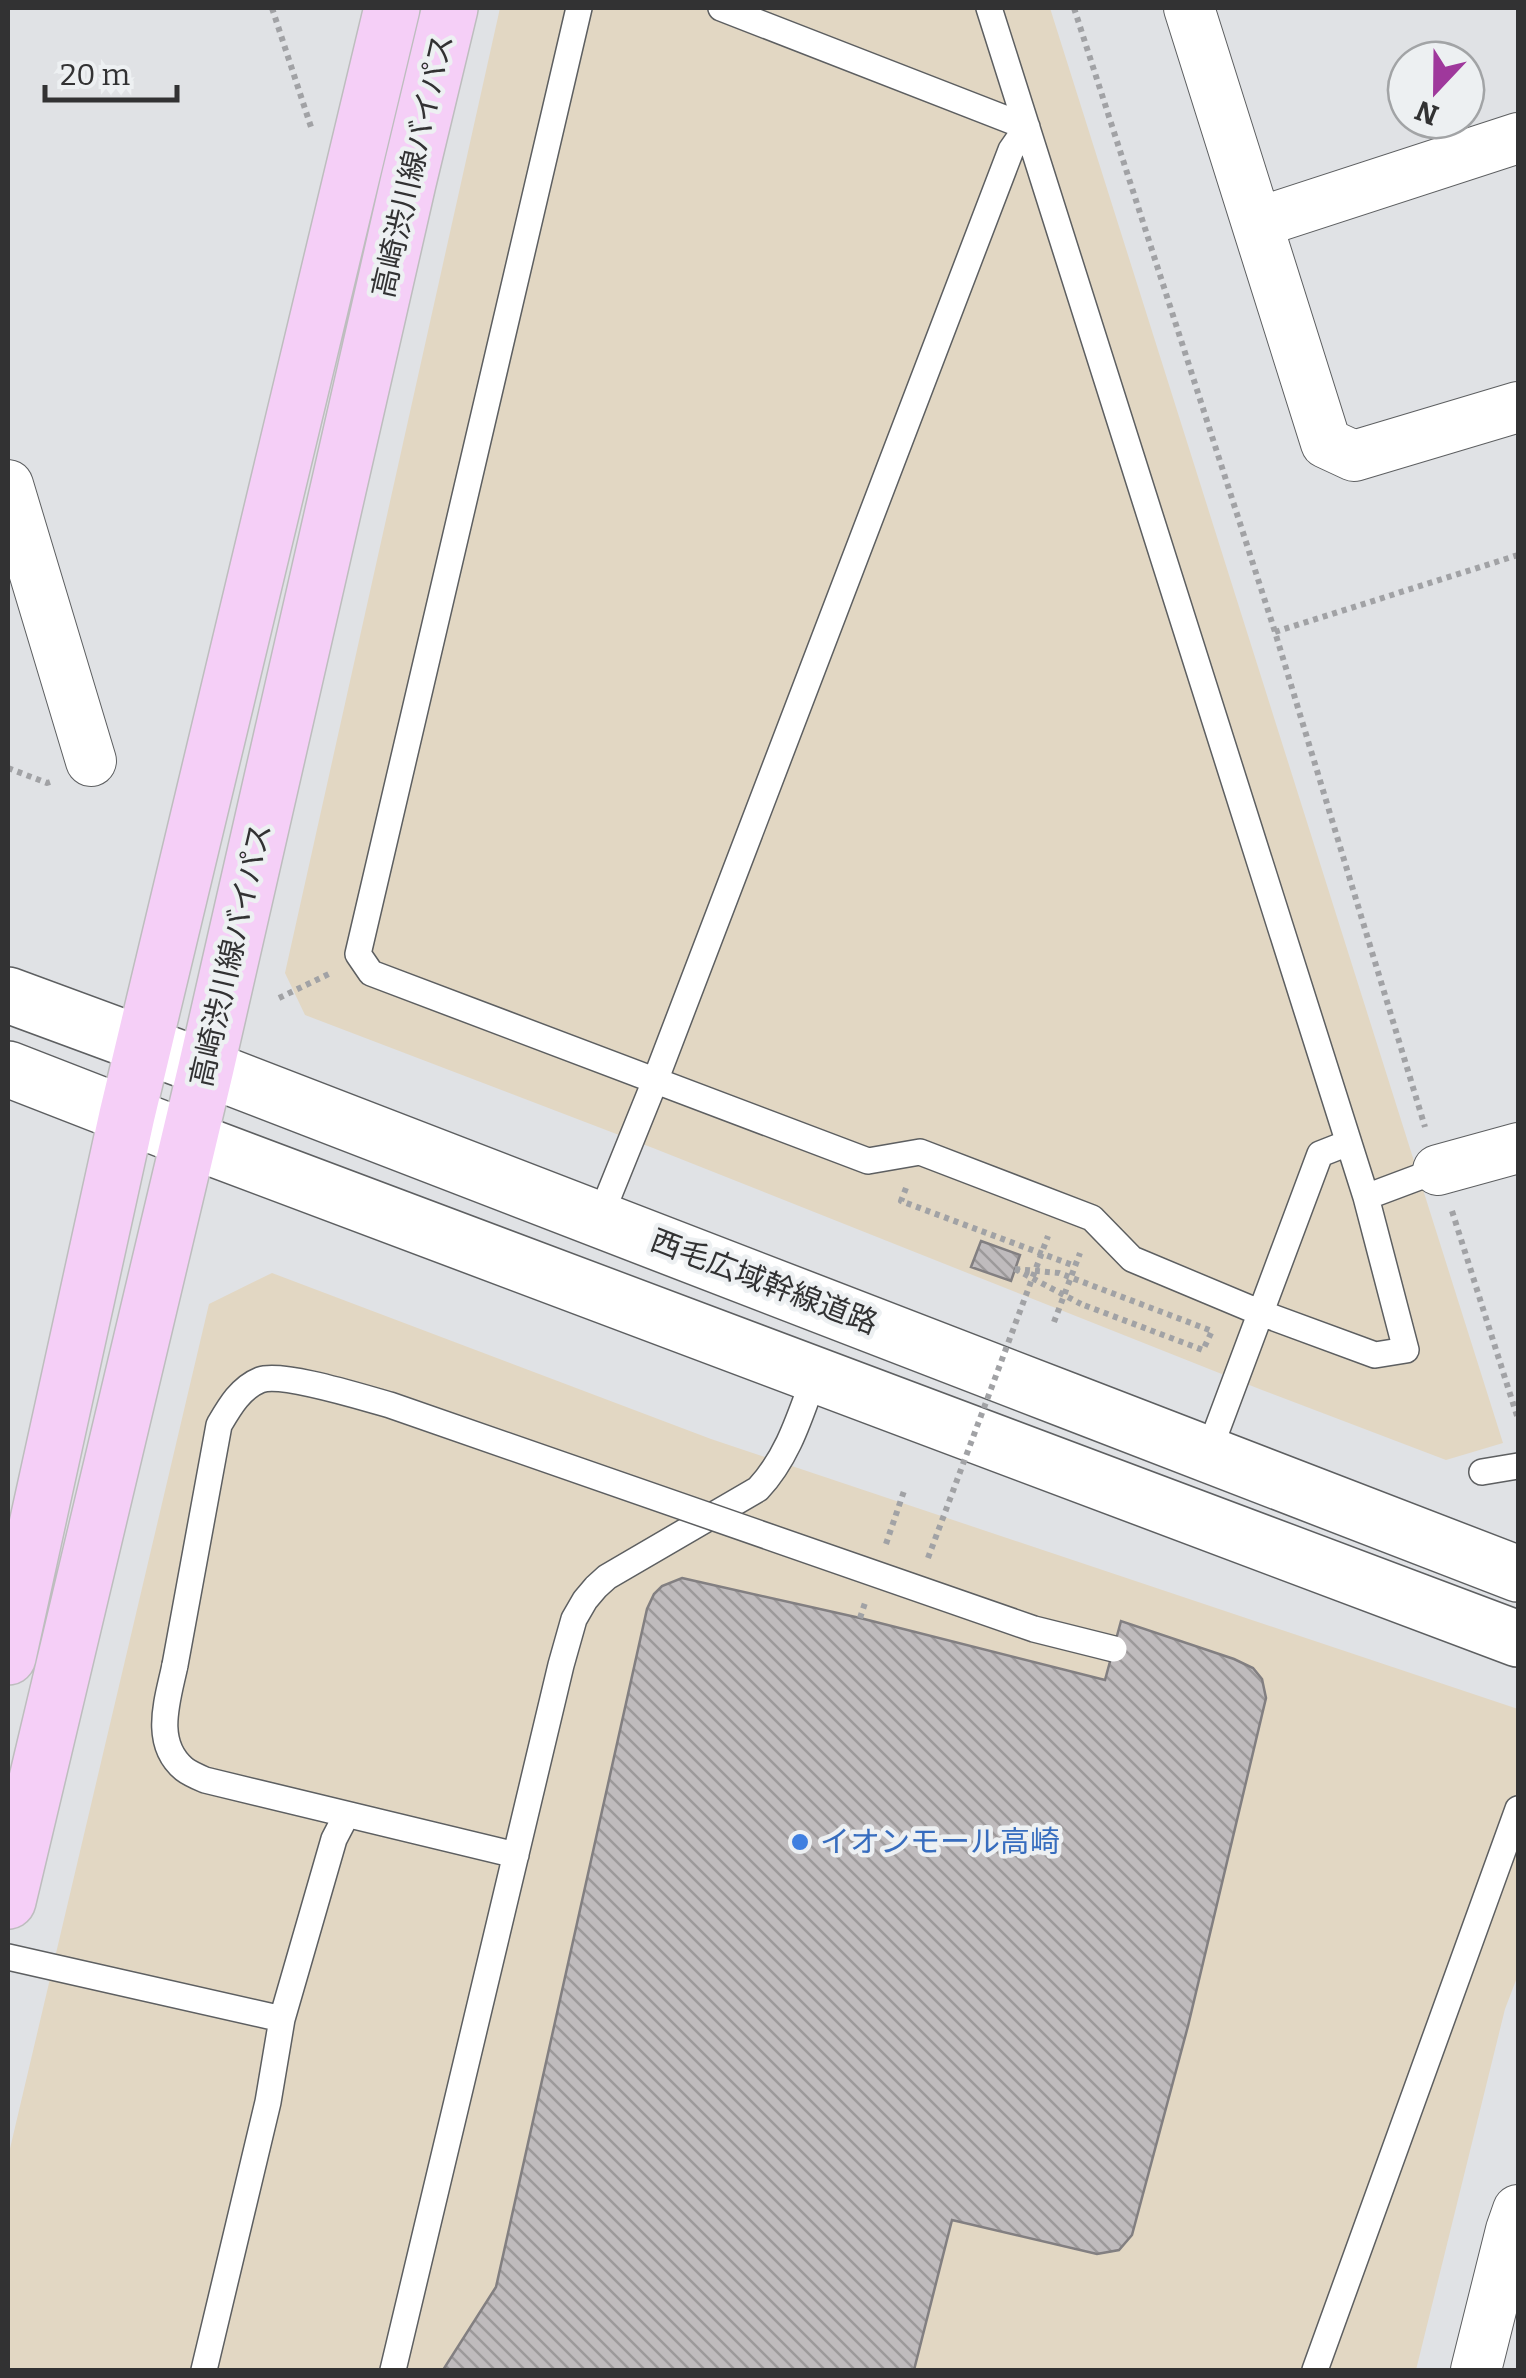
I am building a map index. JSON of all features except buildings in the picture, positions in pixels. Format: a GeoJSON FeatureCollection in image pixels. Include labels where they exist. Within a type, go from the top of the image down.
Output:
{"type":"FeatureCollection","features":[{"type":"Feature","properties":{"kind":"main road","name":"高崎渋川線バイパス"},"geometry":{"type":"LineString","coordinates":[[9,1642],[143,1046],[392,8]]}},
{"type":"Feature","properties":{"kind":"main road","name":"高崎渋川線バイパス"},"geometry":{"type":"LineString","coordinates":[[8,1902],[206,1068],[450,8]]}},
{"type":"Feature","properties":{"kind":"street"},"geometry":{"type":"LineString","coordinates":[[1189,8],[1326,443],[1354,456],[1518,407]]}},
{"type":"Feature","properties":{"kind":"street"},"geometry":{"type":"LineString","coordinates":[[1257,223],[1518,138]]}},
{"type":"Feature","properties":{"kind":"street"},"geometry":{"type":"LineString","coordinates":[[8,485],[91,761]]}},
{"type":"Feature","properties":{"kind":"street","name":"西毛広域幹線道路"},"geometry":{"type":"LineString","coordinates":[[8,995],[600,1217],[1518,1574]]}},
{"type":"Feature","properties":{"kind":"street"},"geometry":{"type":"LineString","coordinates":[[8,1069],[1518,1639]]}},
{"type":"Feature","properties":{"kind":"street"},"geometry":{"type":"LineString","coordinates":[[1438,1170],[1518,1148]]}},
{"type":"Feature","properties":{"kind":"street"},"geometry":{"type":"LineString","coordinates":[[1476,2370],[1518,2210]]}},
{"type":"Feature","properties":{"kind":"lane"},"geometry":{"type":"LineString","coordinates":[[580,8],[358,954],[361,959],[371,973],[868,1161],[920,1152],[1092,1218],[1132,1259],[1261,1313],[1375,1355],[1406,1350],[1366,1197],[989,8]]}},
{"type":"Feature","properties":{"kind":"lane"},"geometry":{"type":"LineString","coordinates":[[721,8],[1027,127]]}},
{"type":"Feature","properties":{"kind":"lane"},"geometry":{"type":"LineString","coordinates":[[600,1217],[1011,150],[1027,127]]}},
{"type":"Feature","properties":{"kind":"lane"},"geometry":{"type":"LineString","coordinates":[[1207,1456],[1320,1154],[1348,1143]]}},
{"type":"Feature","properties":{"kind":"lane"},"geometry":{"type":"LineString","coordinates":[[1366,1197],[1438,1170]]}},
{"type":"Feature","properties":{"kind":"lane"},"geometry":{"type":"LineString","coordinates":[[394,2370],[560,1665],[574,1620],[585,1600],[607,1577],[758,1488],[772,1474],[787,1450],[815,1376]]}},
{"type":"Feature","properties":{"kind":"lane"},"geometry":{"type":"LineString","coordinates":[[516,1856],[205,1780],[183,1768],[168,1747],[163,1728],[219,1426],[235,1398],[261,1380],[285,1380],[390,1405],[1015,1623],[1114,1649]]}},
{"type":"Feature","properties":{"kind":"lane"},"geometry":{"type":"LineString","coordinates":[[1482,1472],[1518,1466]]}},
{"type":"Feature","properties":{"kind":"lane"},"geometry":{"type":"LineString","coordinates":[[1315,2370],[1518,1809]]}},
{"type":"Feature","properties":{"kind":"lane"},"geometry":{"type":"LineString","coordinates":[[204,2370],[268,2102],[282,2019],[334,1839],[346,1816]]}},
{"type":"Feature","properties":{"kind":"lane"},"geometry":{"type":"LineString","coordinates":[[8,1957],[282,2019]]}},
{"type":"Feature","properties":{"kind":"path"},"geometry":{"type":"LineString","coordinates":[[272,8],[312,130],[353,171]]}},
{"type":"Feature","properties":{"kind":"path"},"geometry":{"type":"LineString","coordinates":[[1074,8],[1275,632],[1518,1419]]}},
{"type":"Feature","properties":{"kind":"path"},"geometry":{"type":"LineString","coordinates":[[1275,632],[1518,554]]}},
{"type":"Feature","properties":{"kind":"path"},"geometry":{"type":"LineString","coordinates":[[279,998],[361,959]]}},
{"type":"Feature","properties":{"kind":"path"},"geometry":{"type":"LineString","coordinates":[[908,1181],[902,1201],[1075,1266]]}},
{"type":"Feature","properties":{"kind":"path"},"geometry":{"type":"LineString","coordinates":[[922,1575],[1048,1236]]}},
{"type":"Feature","properties":{"kind":"path"},"geometry":{"type":"LineString","coordinates":[[1054,1322],[1084,1243]]}},
{"type":"Feature","properties":{"kind":"path"},"geometry":{"type":"LineString","coordinates":[[1015,1269],[1036,1270],[1060,1274],[1212,1331],[1203,1350],[1081,1304],[1015,1269]]}},
{"type":"Feature","properties":{"kind":"shaded area"},"geometry":{"type":"Polygon","coordinates":[[[500,8],[1050,8],[1503,1443],[1446,1460],[305,1015],[285,973],[500,8]]]}},
{"type":"Feature","properties":{"kind":"shaded area","name":"イオンモール高崎"},"geometry":{"type":"Polygon","coordinates":[[[272,1273],[711,1439],[1518,1709],[1518,1975],[1505,2009],[1416,2370],[8,2370],[8,2157],[209,1304],[272,1273]]]}},
{"type":"Feature","properties":{"kind":"place","name":"イオンモール高崎"},"geometry":{"type":"Point","coordinates":[800,1842]}}]}
